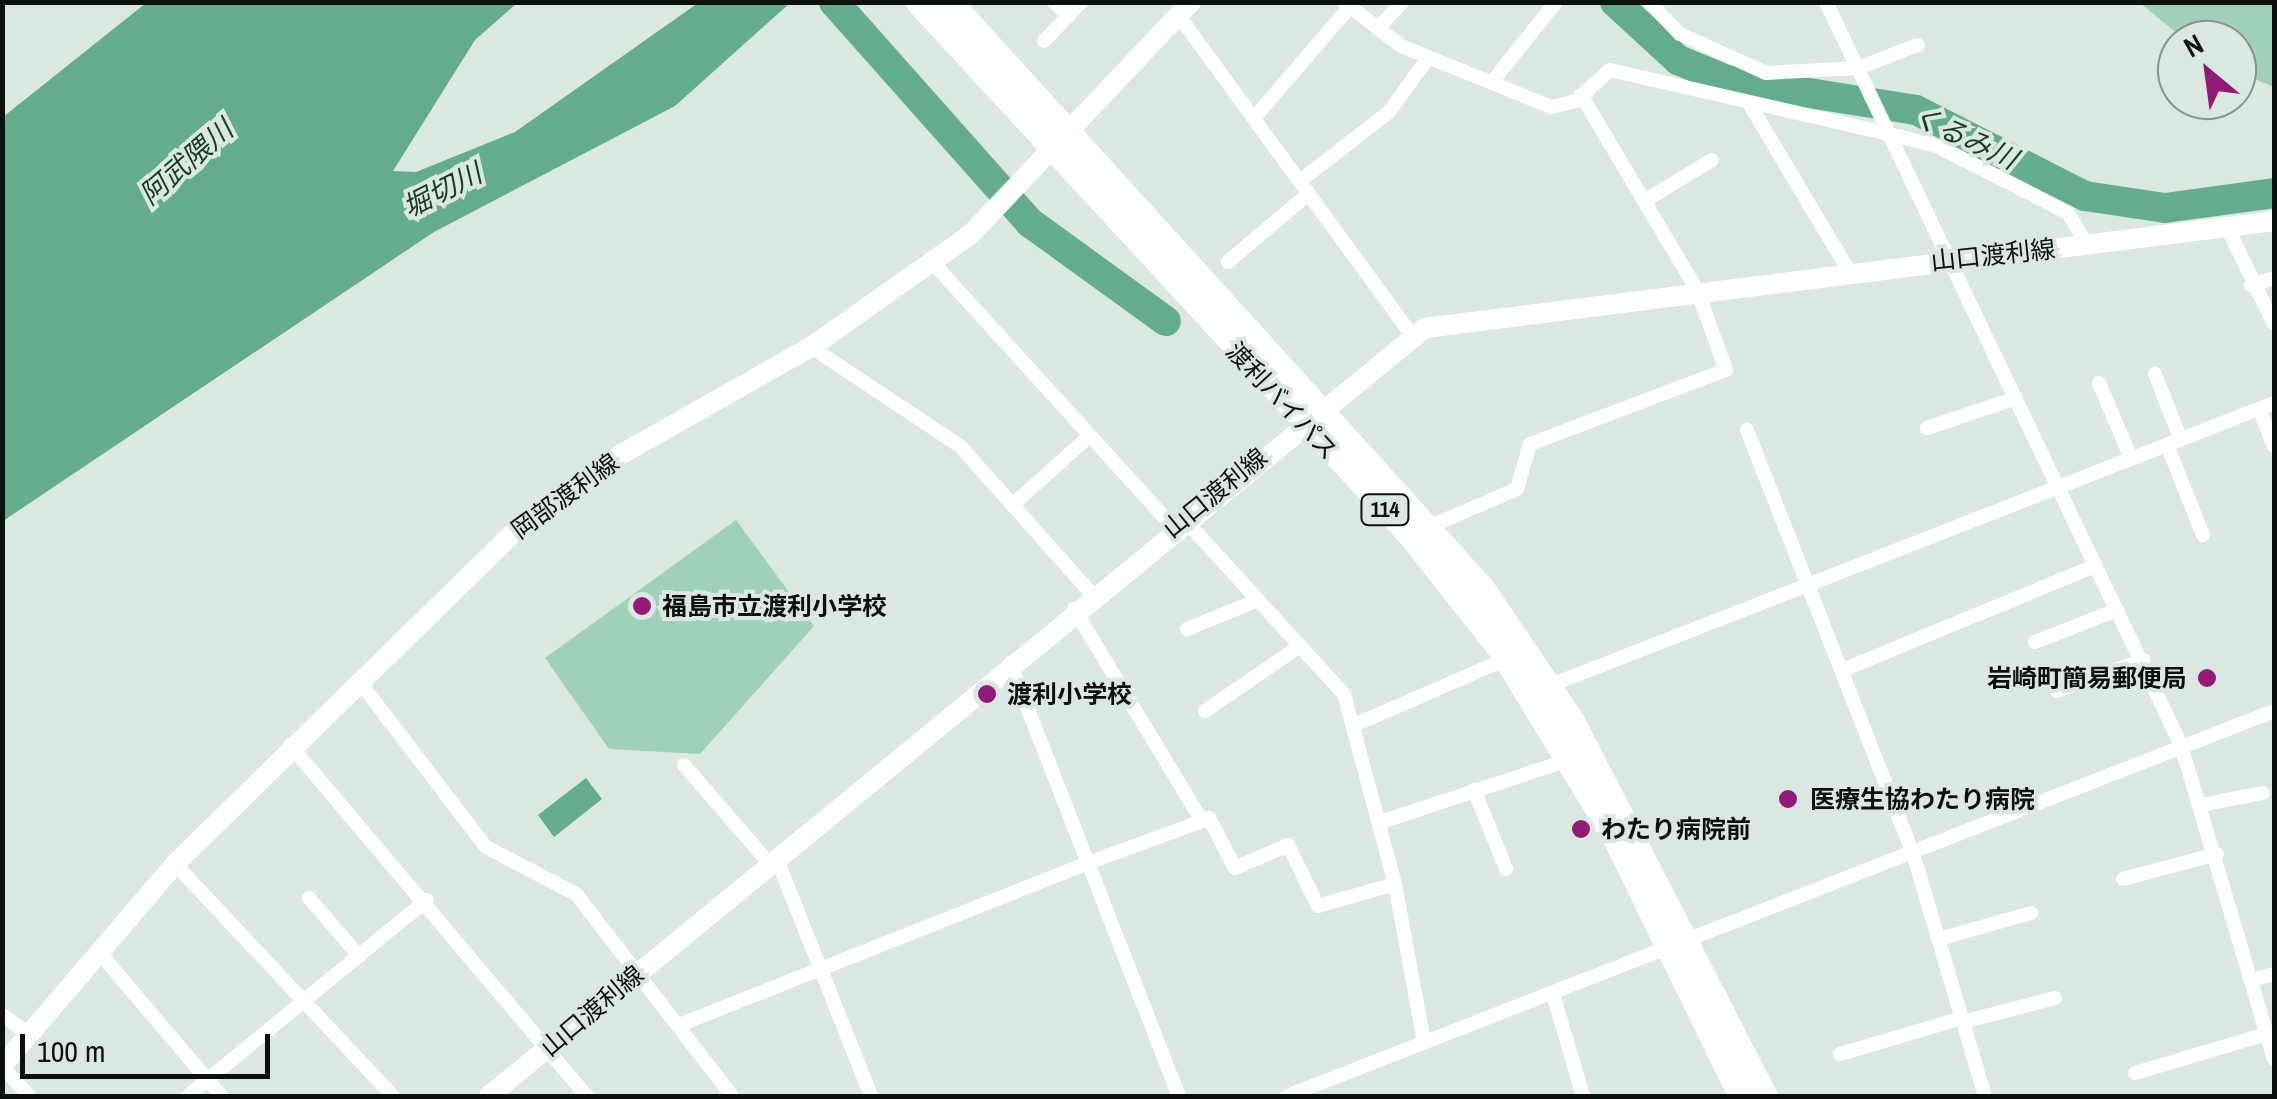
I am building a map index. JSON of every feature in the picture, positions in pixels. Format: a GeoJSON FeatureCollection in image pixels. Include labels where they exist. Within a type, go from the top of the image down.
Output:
{"type":"FeatureCollection","features":[{"type":"Feature","properties":{"kind":"highway","name":"渡利バイパス"},"geometry":{"type":"LineString","coordinates":[[918,2],[1052,152],[1312,416],[1432,525],[1551,685],[1677,942],[1742,1096]]}},
{"type":"Feature","properties":{"kind":"highway","name":"渡利バイパス"},"geometry":{"type":"LineString","coordinates":[[950,2],[1072,132],[1312,416],[1506,659],[1571,759],[1764,1096]]}},
{"type":"Feature","properties":{"kind":"main road","name":"岡部渡利線"},"geometry":{"type":"LineString","coordinates":[[2,1066],[32,1036],[176,864],[290,744],[557,496],[811,347],[933,263],[990,218],[1185,9]]}},
{"type":"Feature","properties":{"kind":"main road","name":"山口渡利線"},"geometry":{"type":"LineString","coordinates":[[489,1096],[1178,523],[1412,335],[1477,317],[1949,258],[2229,231],[2274,221]]}},
{"type":"Feature","properties":{"kind":"street"},"geometry":{"type":"LineString","coordinates":[[1054,2],[1068,16]]}},
{"type":"Feature","properties":{"kind":"street"},"geometry":{"type":"LineString","coordinates":[[1044,41],[1080,2]]}},
{"type":"Feature","properties":{"kind":"street"},"geometry":{"type":"LineString","coordinates":[[1378,28],[1402,2]]}},
{"type":"Feature","properties":{"kind":"street"},"geometry":{"type":"LineString","coordinates":[[1649,2],[1680,34],[1766,73],[1858,68],[1918,45]]}},
{"type":"Feature","properties":{"kind":"street"},"geometry":{"type":"LineString","coordinates":[[1826,2],[2095,566],[2144,660],[2181,745],[2217,854],[2274,1059]]}},
{"type":"Feature","properties":{"kind":"street"},"geometry":{"type":"LineString","coordinates":[[1492,82],[1555,3]]}},
{"type":"Feature","properties":{"kind":"street"},"geometry":{"type":"LineString","coordinates":[[1255,117],[1349,4],[1378,28],[1428,58],[1551,107],[1581,95],[1610,70],[1952,152],[2068,212],[2087,245]]}},
{"type":"Feature","properties":{"kind":"street"},"geometry":{"type":"LineString","coordinates":[[1185,9],[1255,117],[1412,335]]}},
{"type":"Feature","properties":{"kind":"street"},"geometry":{"type":"LineString","coordinates":[[1228,262],[1389,112],[1428,58]]}},
{"type":"Feature","properties":{"kind":"street"},"geometry":{"type":"LineString","coordinates":[[1432,525],[1517,489],[1530,444],[1726,370],[1697,290],[1581,95]]}},
{"type":"Feature","properties":{"kind":"street"},"geometry":{"type":"LineString","coordinates":[[1750,105],[1849,271]]}},
{"type":"Feature","properties":{"kind":"street"},"geometry":{"type":"LineString","coordinates":[[1646,200],[1712,160]]}},
{"type":"Feature","properties":{"kind":"street"},"geometry":{"type":"LineString","coordinates":[[2229,231],[2250,285],[2274,324]]}},
{"type":"Feature","properties":{"kind":"street"},"geometry":{"type":"LineString","coordinates":[[933,263],[1086,439],[1258,600],[1300,646],[1359,723],[1384,821],[1424,1042]]}},
{"type":"Feature","properties":{"kind":"street"},"geometry":{"type":"LineString","coordinates":[[2250,285],[2274,278]]}},
{"type":"Feature","properties":{"kind":"street"},"geometry":{"type":"LineString","coordinates":[[811,347],[960,446],[1016,502],[1092,594]]}},
{"type":"Feature","properties":{"kind":"street"},"geometry":{"type":"LineString","coordinates":[[2155,374],[2203,536]]}},
{"type":"Feature","properties":{"kind":"street"},"geometry":{"type":"LineString","coordinates":[[2098,382],[2131,458]]}},
{"type":"Feature","properties":{"kind":"street"},"geometry":{"type":"LineString","coordinates":[[1927,428],[2016,398]]}},
{"type":"Feature","properties":{"kind":"street"},"geometry":{"type":"LineString","coordinates":[[1551,685],[2274,403]]}},
{"type":"Feature","properties":{"kind":"street"},"geometry":{"type":"LineString","coordinates":[[2259,409],[2274,446]]}},
{"type":"Feature","properties":{"kind":"street"},"geometry":{"type":"LineString","coordinates":[[1747,430],[1845,668],[1912,850],[1985,1096]]}},
{"type":"Feature","properties":{"kind":"street"},"geometry":{"type":"LineString","coordinates":[[1016,502],[1086,439]]}},
{"type":"Feature","properties":{"kind":"street"},"geometry":{"type":"LineString","coordinates":[[1845,668],[2095,566]]}},
{"type":"Feature","properties":{"kind":"street"},"geometry":{"type":"LineString","coordinates":[[1187,629],[1258,600]]}},
{"type":"Feature","properties":{"kind":"street"},"geometry":{"type":"LineString","coordinates":[[1074,609],[1202,821]]}},
{"type":"Feature","properties":{"kind":"street"},"geometry":{"type":"LineString","coordinates":[[2035,642],[2117,610]]}},
{"type":"Feature","properties":{"kind":"street"},"geometry":{"type":"LineString","coordinates":[[1205,711],[1300,646]]}},
{"type":"Feature","properties":{"kind":"street"},"geometry":{"type":"LineString","coordinates":[[1359,723],[1506,659]]}},
{"type":"Feature","properties":{"kind":"street"},"geometry":{"type":"LineString","coordinates":[[2058,691],[2144,660]]}},
{"type":"Feature","properties":{"kind":"street"},"geometry":{"type":"LineString","coordinates":[[1010,663],[1179,1096]]}},
{"type":"Feature","properties":{"kind":"street"},"geometry":{"type":"LineString","coordinates":[[359,681],[486,848],[576,894],[732,1096]]}},
{"type":"Feature","properties":{"kind":"street"},"geometry":{"type":"LineString","coordinates":[[1287,1096],[2274,711]]}},
{"type":"Feature","properties":{"kind":"street"},"geometry":{"type":"LineString","coordinates":[[290,744],[427,900],[588,1096]]}},
{"type":"Feature","properties":{"kind":"street"},"geometry":{"type":"LineString","coordinates":[[1384,821],[1571,759]]}},
{"type":"Feature","properties":{"kind":"street"},"geometry":{"type":"LineString","coordinates":[[684,765],[772,860],[822,969],[871,1096]]}},
{"type":"Feature","properties":{"kind":"street"},"geometry":{"type":"LineString","coordinates":[[1474,790],[1506,869]]}},
{"type":"Feature","properties":{"kind":"street"},"geometry":{"type":"LineString","coordinates":[[2202,805],[2263,793]]}},
{"type":"Feature","properties":{"kind":"street"},"geometry":{"type":"LineString","coordinates":[[679,1025],[1210,818],[1235,868],[1288,845],[1318,906],[1395,884]]}},
{"type":"Feature","properties":{"kind":"street"},"geometry":{"type":"LineString","coordinates":[[2124,880],[2217,854]]}},
{"type":"Feature","properties":{"kind":"street"},"geometry":{"type":"LineString","coordinates":[[176,864],[394,1096]]}},
{"type":"Feature","properties":{"kind":"street"},"geometry":{"type":"LineString","coordinates":[[309,898],[359,956]]}},
{"type":"Feature","properties":{"kind":"street"},"geometry":{"type":"LineString","coordinates":[[188,1096],[427,900]]}},
{"type":"Feature","properties":{"kind":"street"},"geometry":{"type":"LineString","coordinates":[[1939,939],[2030,913]]}},
{"type":"Feature","properties":{"kind":"street"},"geometry":{"type":"LineString","coordinates":[[99,952],[221,1096]]}},
{"type":"Feature","properties":{"kind":"street"},"geometry":{"type":"LineString","coordinates":[[2252,980],[2274,974]]}},
{"type":"Feature","properties":{"kind":"street"},"geometry":{"type":"LineString","coordinates":[[1552,994],[1583,1096]]}},
{"type":"Feature","properties":{"kind":"street"},"geometry":{"type":"LineString","coordinates":[[1840,1054],[2055,998]]}},
{"type":"Feature","properties":{"kind":"street"},"geometry":{"type":"LineString","coordinates":[[2,1015],[32,1036]]}},
{"type":"Feature","properties":{"kind":"street"},"geometry":{"type":"LineString","coordinates":[[2136,1072],[2267,1034]]}},
{"type":"Feature","properties":{"kind":"street"},"geometry":{"type":"LineString","coordinates":[[2,1066],[29,1096]]}},
{"type":"Feature","properties":{"kind":"shaded area"},"geometry":{"type":"Polygon","coordinates":[[[2140,3],[2274,3],[2274,87],[2257,80],[2257,20],[2161,20],[2140,3]]]}},
{"type":"Feature","properties":{"kind":"shaded area"},"geometry":{"type":"Polygon","coordinates":[[[736,520],[814,626],[700,754],[609,749],[545,658],[736,520]]]}},
{"type":"Feature","properties":{"kind":"water","name":"阿武隈川"},"geometry":{"type":"Polygon","coordinates":[[[146,3],[517,3],[475,40],[393,171],[416,172],[515,132],[698,3],[790,3],[675,106],[434,232],[3,521],[3,117],[146,3]]]}},
{"type":"Feature","properties":{"kind":"water"},"geometry":{"type":"Polygon","coordinates":[[[586,778],[602,799],[554,837],[538,815],[586,778]]]}},
{"type":"Feature","properties":{"kind":"waterway","name":"堀切川"},"geometry":{"type":"LineString","coordinates":[[834,2],[1029,222],[1166,321]]}},
{"type":"Feature","properties":{"kind":"waterway","name":"くるみ川"},"geometry":{"type":"LineString","coordinates":[[1615,2],[1678,60],[1727,80],[1916,110],[2085,196],[2165,208],[2274,193]]}},
{"type":"Feature","properties":{"kind":"place","name":"福島市立渡利小学校"},"geometry":{"type":"Point","coordinates":[642,606]}},
{"type":"Feature","properties":{"kind":"place","name":"岩崎町簡易郵便局"},"geometry":{"type":"Point","coordinates":[2207,678]}},
{"type":"Feature","properties":{"kind":"place","name":"渡利小学校"},"geometry":{"type":"Point","coordinates":[987,694]}},
{"type":"Feature","properties":{"kind":"place","name":"医療生協わたり病院"},"geometry":{"type":"Point","coordinates":[1788,799]}},
{"type":"Feature","properties":{"kind":"place","name":"わたり病院前"},"geometry":{"type":"Point","coordinates":[1581,829]}}]}
